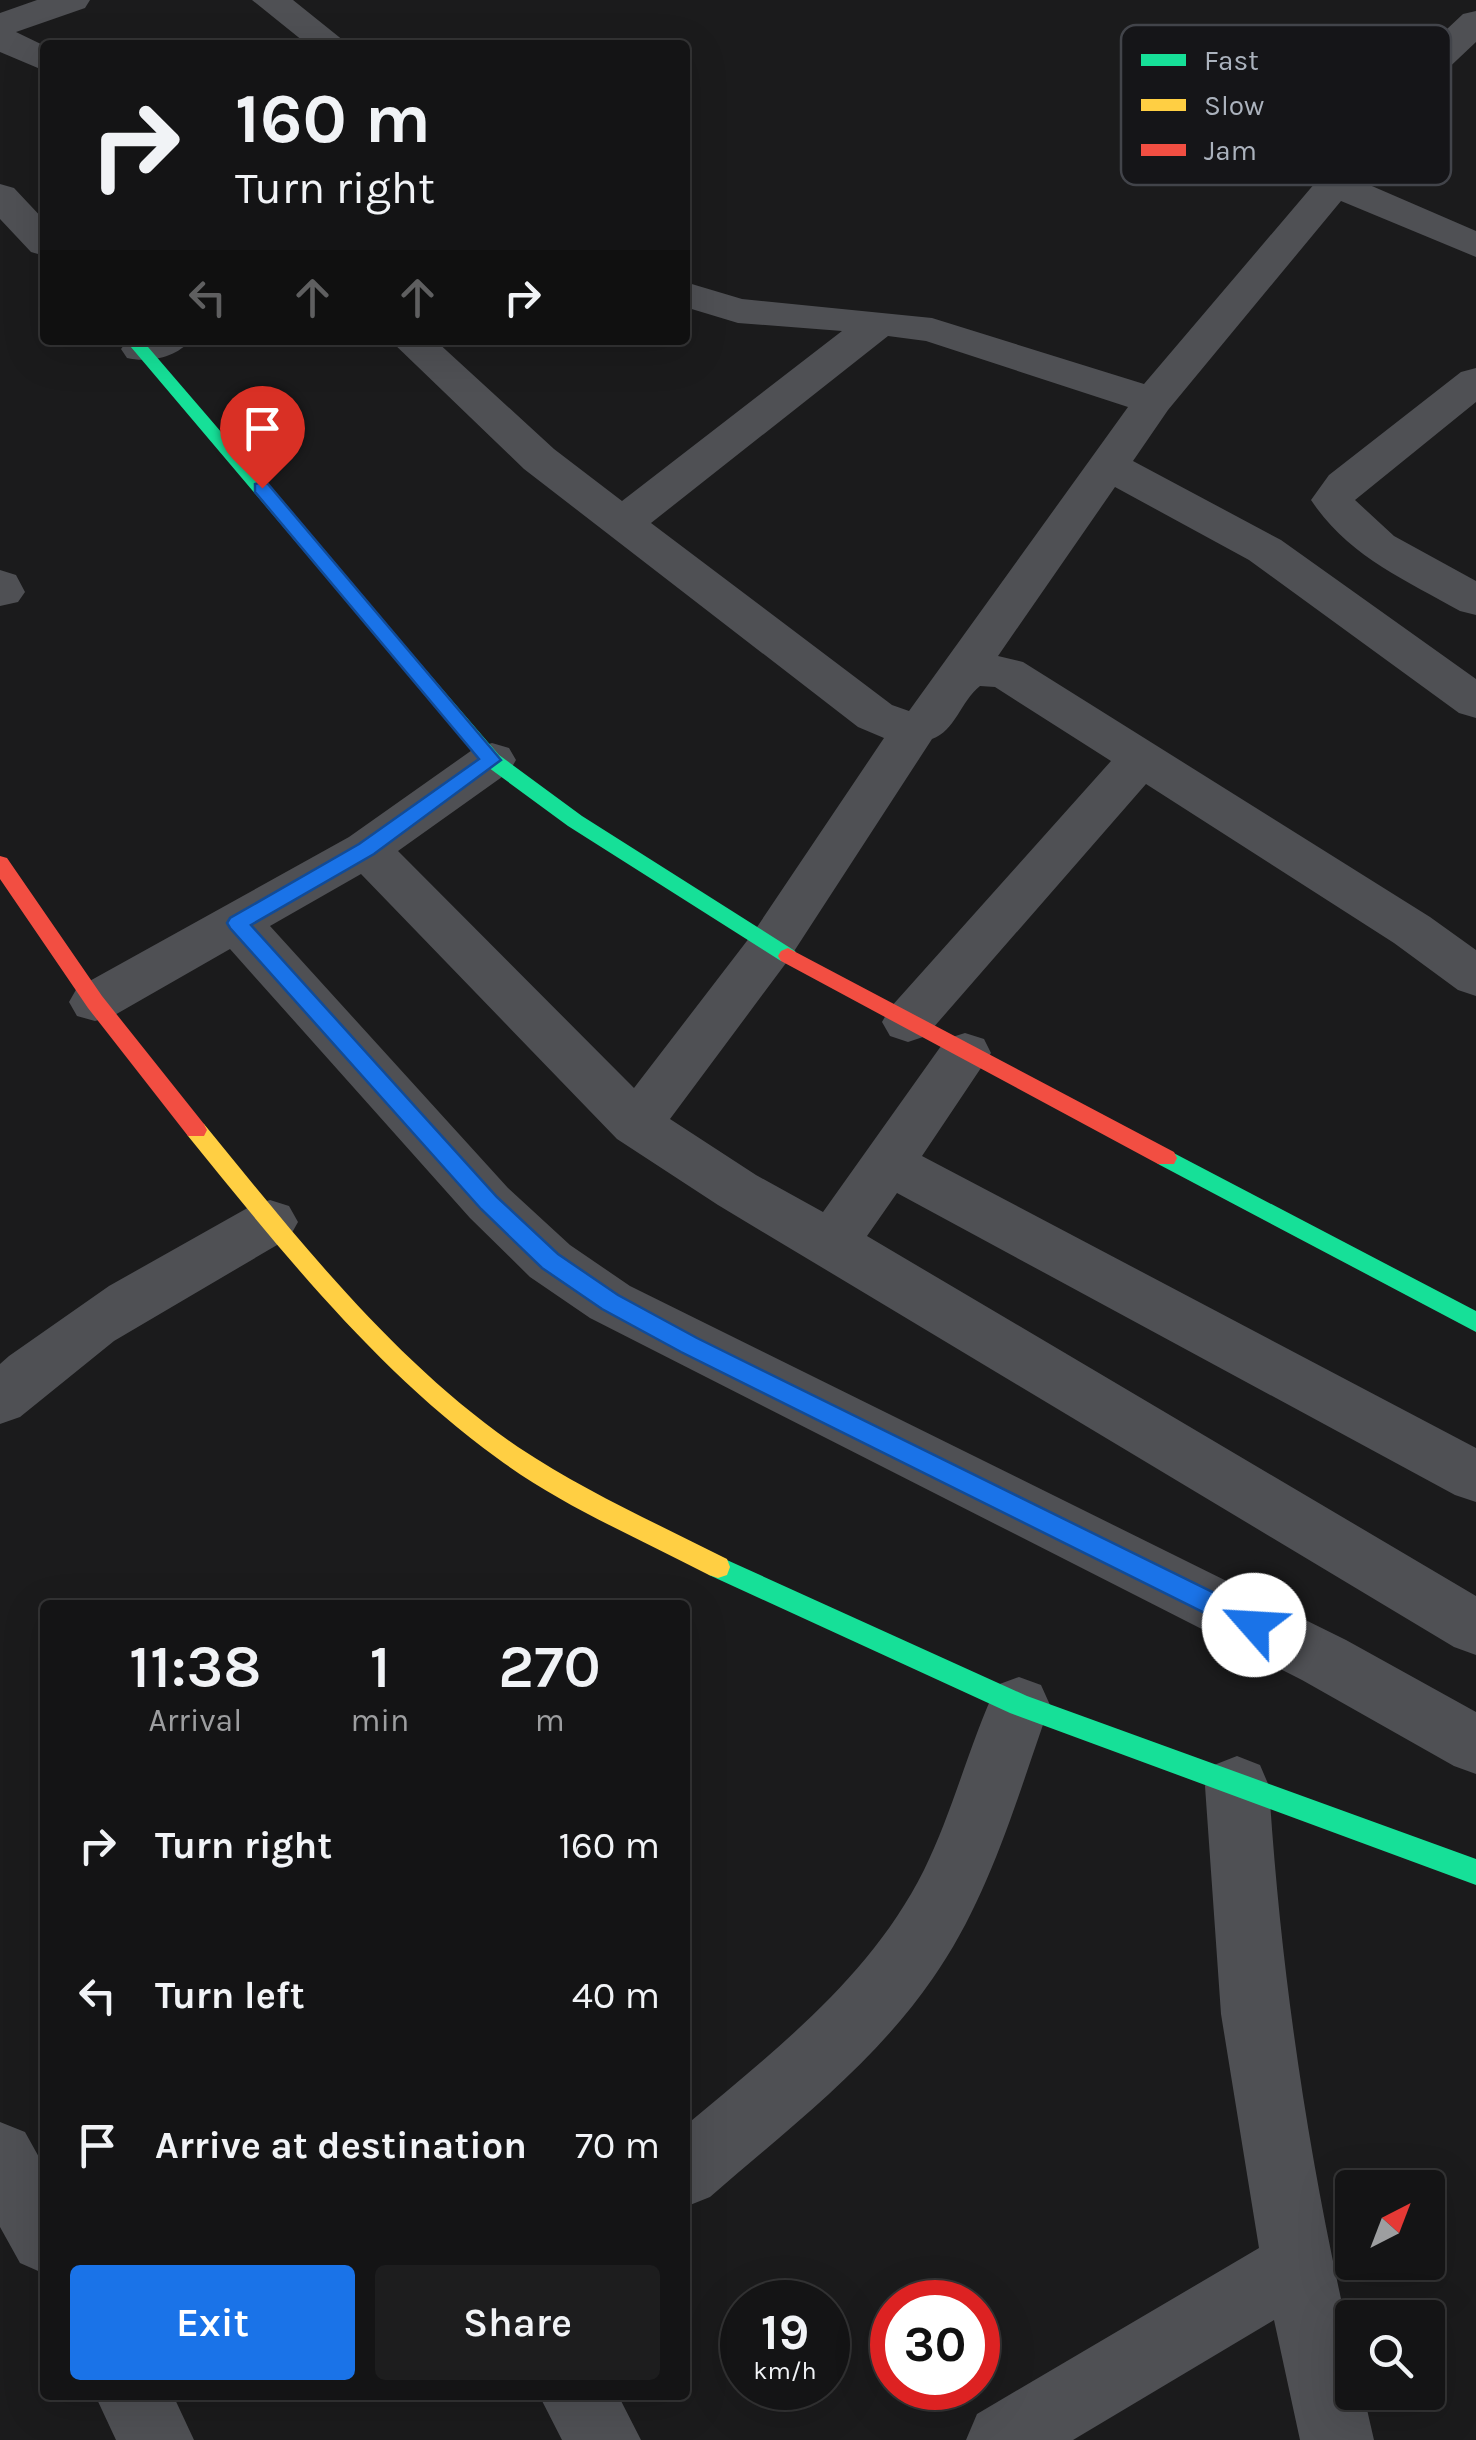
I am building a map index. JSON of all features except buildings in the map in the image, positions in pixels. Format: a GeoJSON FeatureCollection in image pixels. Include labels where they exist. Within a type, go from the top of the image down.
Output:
{"type":"FeatureCollection","features":[{"type":"Feature","properties":{"kind":"street"},"geometry":{"type":"LineString","coordinates":[[0,25],[72,0]]}},
{"type":"Feature","properties":{"kind":"street"},"geometry":{"type":"LineString","coordinates":[[270,0],[324,40]]}},
{"type":"Feature","properties":{"kind":"street"},"geometry":{"type":"LineString","coordinates":[[1451,46],[1476,22]]}},
{"type":"Feature","properties":{"kind":"street"},"geometry":{"type":"LineString","coordinates":[[0,38],[40,58]]}},
{"type":"Feature","properties":{"kind":"street"},"geometry":{"type":"LineString","coordinates":[[415,345],[539,459],[622,523],[875,716],[895,726],[915,727],[933,718],[1153,401],[1334,185]]}},
{"type":"Feature","properties":{"kind":"street"},"geometry":{"type":"LineString","coordinates":[[1337,185],[1476,244]]}},
{"type":"Feature","properties":{"kind":"street"},"geometry":{"type":"LineString","coordinates":[[0,196],[40,239]]}},
{"type":"Feature","properties":{"kind":"street"},"geometry":{"type":"LineString","coordinates":[[690,296],[738,311],[932,330],[1153,401]]}},
{"type":"Feature","properties":{"kind":"street"},"geometry":{"type":"LineString","coordinates":[[622,523],[880,322]]}},
{"type":"Feature","properties":{"kind":"street"},"geometry":{"type":"LineString","coordinates":[[150,345],[492,760],[575,820],[771,946],[965,1053],[1476,1322]]}},
{"type":"Feature","properties":{"kind":"street"},"geometry":{"type":"LineString","coordinates":[[1471,590],[1371,539],[1342,516],[1333,500],[1344,485],[1476,382]]}},
{"type":"Feature","properties":{"kind":"street"},"geometry":{"type":"LineString","coordinates":[[1108,466],[1265,550],[1476,702]]}},
{"type":"Feature","properties":{"kind":"street"},"geometry":{"type":"LineString","coordinates":[[959,678],[981,669],[1006,673],[1412,930],[1476,977]]}},
{"type":"Feature","properties":{"kind":"street"},"geometry":{"type":"LineString","coordinates":[[636,1124],[771,946],[915,727]]}},
{"type":"Feature","properties":{"kind":"street"},"geometry":{"type":"LineString","coordinates":[[908,1022],[1141,758]]}},
{"type":"Feature","properties":{"kind":"street"},"geometry":{"type":"LineString","coordinates":[[95,1002],[366,849],[492,760]]}},
{"type":"Feature","properties":{"kind":"street"},"geometry":{"type":"LineString","coordinates":[[366,849],[636,1124],[706,1172],[832,1242],[1476,1628]]}},
{"type":"Feature","properties":{"kind":"street"},"geometry":{"type":"LineString","coordinates":[[0,863],[95,1002],[270,1222],[353,1314],[454,1411],[560,1486],[728,1572],[1019,1706],[1476,1872]]}},
{"type":"Feature","properties":{"kind":"street"},"geometry":{"type":"LineString","coordinates":[[237,923],[489,1203],[550,1261],[610,1302],[689,1345],[1324,1660],[1476,1744]]}},
{"type":"Feature","properties":{"kind":"street"},"geometry":{"type":"LineString","coordinates":[[832,1242],[965,1053]]}},
{"type":"Feature","properties":{"kind":"street"},"geometry":{"type":"LineString","coordinates":[[887,1163],[1476,1477]]}},
{"type":"Feature","properties":{"kind":"street"},"geometry":{"type":"LineString","coordinates":[[0,1400],[35,1365],[79,1334],[270,1222]]}},
{"type":"Feature","properties":{"kind":"street"},"geometry":{"type":"LineString","coordinates":[[690,2168],[841,2036],[895,1976],[934,1917],[1019,1706]]}},
{"type":"Feature","properties":{"kind":"street"},"geometry":{"type":"LineString","coordinates":[[1236,1786],[1248,1955],[1297,2266],[1337,2440]]}},
{"type":"Feature","properties":{"kind":"street"},"geometry":{"type":"LineString","coordinates":[[0,2156],[40,2229]]}},
{"type":"Feature","properties":{"kind":"street"},"geometry":{"type":"LineString","coordinates":[[1003,2440],[1297,2266]]}},
{"type":"Feature","properties":{"kind":"street"},"geometry":{"type":"LineString","coordinates":[[135,2400],[156,2440]]}},
{"type":"Feature","properties":{"kind":"street"},"geometry":{"type":"LineString","coordinates":[[579,2400],[604,2440]]}},
{"type":"Feature","properties":{"kind":"traffic: fast"},"geometry":{"type":"LineString","coordinates":[[137,345],[492,760],[575,821],[788,956]]}},
{"type":"Feature","properties":{"kind":"traffic: fast"},"geometry":{"type":"LineString","coordinates":[[1166,1158],[1476,1322]]}},
{"type":"Feature","properties":{"kind":"traffic: fast"},"geometry":{"type":"LineString","coordinates":[[718,1567],[1019,1705],[1476,1872]]}},
{"type":"Feature","properties":{"kind":"traffic: slow"},"geometry":{"type":"LineString","coordinates":[[196,1130],[319,1278],[409,1371],[457,1414],[507,1453],[561,1487],[718,1567]]}},
{"type":"Feature","properties":{"kind":"traffic: jam"},"geometry":{"type":"LineString","coordinates":[[0,863],[95,1002],[196,1130]]}},
{"type":"Feature","properties":{"kind":"traffic: jam"},"geometry":{"type":"LineString","coordinates":[[788,956],[1166,1158]]}},
{"type":"Feature","properties":{"kind":"route"},"geometry":{"type":"LineString","coordinates":[[262,488],[492,760],[366,849],[237,923],[489,1203],[550,1261],[610,1302],[689,1345],[1254,1625]]}}]}
